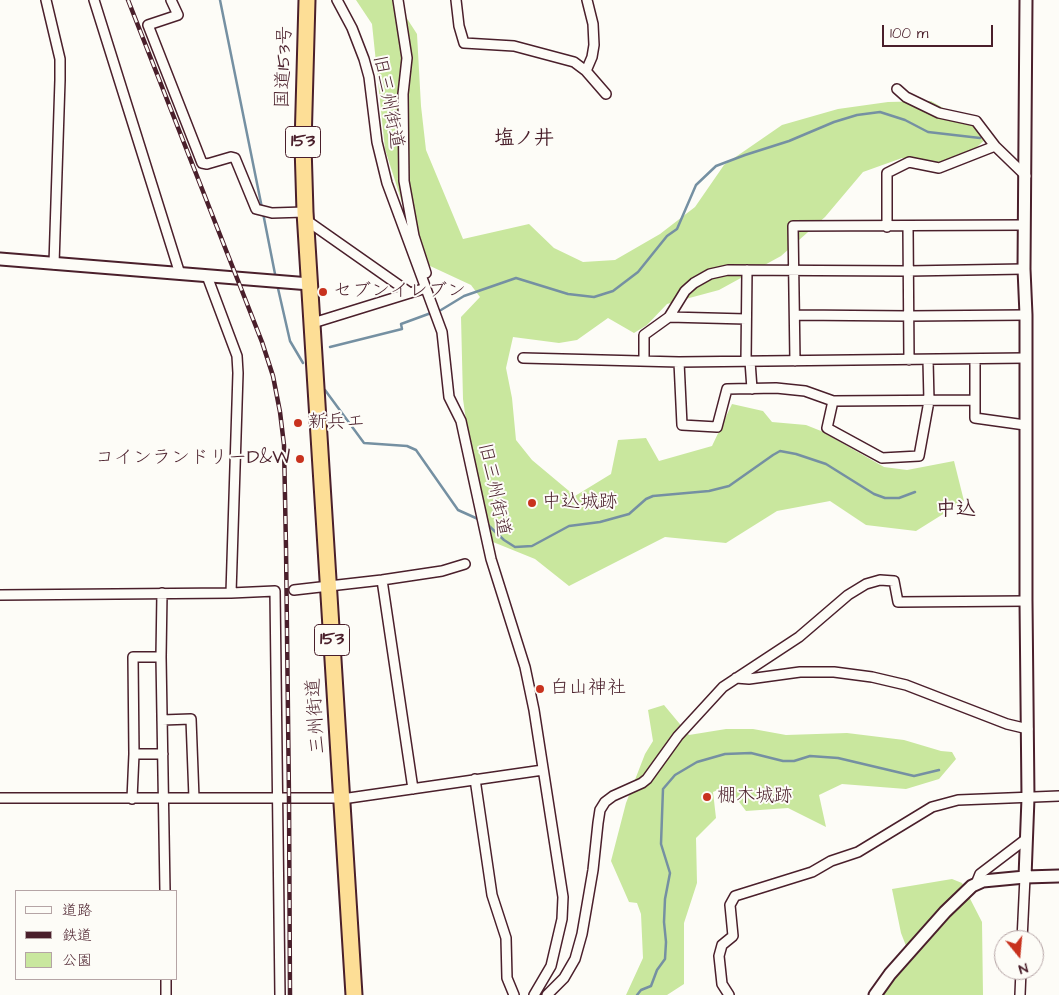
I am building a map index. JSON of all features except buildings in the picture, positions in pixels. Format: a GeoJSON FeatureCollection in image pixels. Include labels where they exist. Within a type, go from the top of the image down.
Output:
{"type":"FeatureCollection","features":[{"type":"Feature","properties":{"kind":"highway","name":"国道153号"},"geometry":{"type":"LineString","coordinates":[[307,0],[303,145],[305,216],[310,284]]}},
{"type":"Feature","properties":{"kind":"highway","name":"三州街道"},"geometry":{"type":"LineString","coordinates":[[310,284],[354,995]]}},
{"type":"Feature","properties":{"kind":"street"},"geometry":{"type":"LineString","coordinates":[[46,0],[60,59],[54,264]]}},
{"type":"Feature","properties":{"kind":"street"},"geometry":{"type":"LineString","coordinates":[[94,0],[180,274]]}},
{"type":"Feature","properties":{"kind":"street"},"geometry":{"type":"LineString","coordinates":[[171,0],[178,15],[148,26],[202,163],[207,164],[231,157],[235,158],[254,206],[263,212],[305,216],[410,293]]}},
{"type":"Feature","properties":{"kind":"street","name":"旧三州街道"},"geometry":{"type":"LineString","coordinates":[[337,0],[352,28],[364,59],[369,77],[378,142],[387,183],[442,332],[449,397],[461,421],[491,559],[526,671],[563,897],[562,920],[551,966],[534,995]]}},
{"type":"Feature","properties":{"kind":"street"},"geometry":{"type":"LineString","coordinates":[[313,323],[426,288],[427,276],[414,236],[404,181],[403,94],[406,58],[398,0]]}},
{"type":"Feature","properties":{"kind":"street"},"geometry":{"type":"LineString","coordinates":[[456,0],[459,26],[464,42],[514,46],[574,62],[586,71],[606,94]]}},
{"type":"Feature","properties":{"kind":"street"},"geometry":{"type":"LineString","coordinates":[[586,71],[592,57],[594,45],[593,24],[587,0]]}},
{"type":"Feature","properties":{"kind":"street"},"geometry":{"type":"LineString","coordinates":[[1022,930],[1028,798],[1026,315],[1024,269],[1026,0]]}},
{"type":"Feature","properties":{"kind":"street"},"geometry":{"type":"LineString","coordinates":[[897,89],[906,97],[939,113],[976,121],[994,146],[1026,176]]}},
{"type":"Feature","properties":{"kind":"street"},"geometry":{"type":"LineString","coordinates":[[887,227],[886,173],[909,162],[939,168],[994,146]]}},
{"type":"Feature","properties":{"kind":"street"},"geometry":{"type":"LineString","coordinates":[[795,361],[793,226],[1024,226]]}},
{"type":"Feature","properties":{"kind":"street"},"geometry":{"type":"LineString","coordinates":[[908,227],[909,360]]}},
{"type":"Feature","properties":{"kind":"street"},"geometry":{"type":"LineString","coordinates":[[0,259],[310,284]]}},
{"type":"Feature","properties":{"kind":"street"},"geometry":{"type":"LineString","coordinates":[[644,360],[644,335],[669,318],[685,291],[694,283],[710,274],[728,270],[908,271],[1024,269]]}},
{"type":"Feature","properties":{"kind":"street"},"geometry":{"type":"LineString","coordinates":[[747,270],[746,319],[748,361],[752,389]]}},
{"type":"Feature","properties":{"kind":"street"},"geometry":{"type":"LineString","coordinates":[[207,276],[237,356],[231,593]]}},
{"type":"Feature","properties":{"kind":"street"},"geometry":{"type":"LineString","coordinates":[[795,315],[1026,315]]}},
{"type":"Feature","properties":{"kind":"street"},"geometry":{"type":"LineString","coordinates":[[669,318],[746,319]]}},
{"type":"Feature","properties":{"kind":"street"},"geometry":{"type":"LineString","coordinates":[[523,358],[679,362],[1025,358]]}},
{"type":"Feature","properties":{"kind":"street"},"geometry":{"type":"LineString","coordinates":[[975,359],[975,418],[1025,425]]}},
{"type":"Feature","properties":{"kind":"street"},"geometry":{"type":"LineString","coordinates":[[833,401],[827,428],[882,458],[919,456],[929,401],[928,360]]}},
{"type":"Feature","properties":{"kind":"street"},"geometry":{"type":"LineString","coordinates":[[679,362],[682,425],[717,427],[727,390],[776,388],[805,391],[833,401],[975,400]]}},
{"type":"Feature","properties":{"kind":"street"},"geometry":{"type":"LineString","coordinates":[[294,590],[382,580],[442,570],[465,564]]}},
{"type":"Feature","properties":{"kind":"street"},"geometry":{"type":"LineString","coordinates":[[382,580],[413,789]]}},
{"type":"Feature","properties":{"kind":"street"},"geometry":{"type":"LineString","coordinates":[[547,995],[564,978],[575,959],[583,925],[600,810],[605,802],[613,796],[647,779],[678,736],[723,687],[799,638],[848,596],[866,584],[880,580],[894,581],[898,602],[1026,601]]}},
{"type":"Feature","properties":{"kind":"street"},"geometry":{"type":"LineString","coordinates":[[0,595],[275,591],[280,995]]}},
{"type":"Feature","properties":{"kind":"street"},"geometry":{"type":"LineString","coordinates":[[162,594],[161,657],[165,890]]}},
{"type":"Feature","properties":{"kind":"street"},"geometry":{"type":"LineString","coordinates":[[132,799],[134,754],[133,657],[161,657]]}},
{"type":"Feature","properties":{"kind":"street"},"geometry":{"type":"LineString","coordinates":[[736,678],[748,679],[800,672],[834,672],[872,677],[906,685],[1007,724],[1028,729]]}},
{"type":"Feature","properties":{"kind":"street"},"geometry":{"type":"LineString","coordinates":[[162,720],[192,719],[194,798]]}},
{"type":"Feature","properties":{"kind":"street"},"geometry":{"type":"LineString","coordinates":[[134,754],[163,754]]}},
{"type":"Feature","properties":{"kind":"street"},"geometry":{"type":"LineString","coordinates":[[0,798],[342,798],[543,770]]}},
{"type":"Feature","properties":{"kind":"street"},"geometry":{"type":"LineString","coordinates":[[475,780],[492,895],[506,938],[506,978],[514,995]]}},
{"type":"Feature","properties":{"kind":"street"},"geometry":{"type":"LineString","coordinates":[[729,995],[722,984],[720,956],[722,945],[733,936],[730,906],[735,896],[812,872],[831,860],[858,852],[932,807],[958,800],[1059,796]]}},
{"type":"Feature","properties":{"kind":"street"},"geometry":{"type":"LineString","coordinates":[[976,884],[980,874],[1026,839]]}},
{"type":"Feature","properties":{"kind":"street"},"geometry":{"type":"LineString","coordinates":[[876,995],[890,974],[945,912],[972,886],[983,881],[1059,876]]}},
{"type":"Feature","properties":{"kind":"street"},"geometry":{"type":"LineString","coordinates":[[166,980],[166,995]]}},
{"type":"Feature","properties":{"kind":"street"},"geometry":{"type":"LineString","coordinates":[[1020,995],[1021,980]]}},
{"type":"Feature","properties":{"kind":"green space"},"geometry":{"type":"Polygon","coordinates":[[[356,0],[395,0],[417,34],[421,106],[426,150],[463,239],[529,224],[554,248],[583,262],[615,260],[660,234],[695,207],[724,165],[782,125],[838,109],[888,102],[931,101],[990,135],[953,169],[938,172],[902,158],[863,172],[825,217],[781,256],[719,290],[667,304],[647,325],[634,333],[608,318],[577,340],[559,343],[513,337],[506,368],[512,398],[516,440],[532,460],[575,496],[611,474],[618,440],[646,438],[659,461],[712,446],[732,404],[763,411],[772,422],[806,425],[821,431],[884,467],[907,470],[954,461],[964,501],[916,531],[866,525],[830,501],[777,511],[726,543],[665,537],[569,586],[535,559],[493,542],[468,435],[463,399],[461,317],[480,297],[471,285],[428,265],[404,209],[385,149],[372,24],[356,0]]]}},
{"type":"Feature","properties":{"kind":"green space"},"geometry":{"type":"Polygon","coordinates":[[[664,705],[689,735],[726,729],[753,729],[786,735],[847,733],[904,740],[941,751],[952,752],[956,759],[939,779],[906,789],[842,784],[819,795],[826,827],[788,808],[746,811],[727,786],[713,792],[716,818],[696,838],[697,883],[684,923],[684,984],[667,995],[626,995],[643,958],[641,914],[637,903],[629,902],[611,861],[626,803],[645,754],[653,741],[648,710],[664,705]]]}},
{"type":"Feature","properties":{"kind":"green space"},"geometry":{"type":"Polygon","coordinates":[[[952,879],[962,883],[982,922],[983,995],[883,995],[910,956],[901,933],[892,889],[952,879]]]}},
{"type":"Feature","properties":{"kind":"waterway"},"geometry":{"type":"LineString","coordinates":[[220,0],[262,208]]}},
{"type":"Feature","properties":{"kind":"waterway"},"geometry":{"type":"LineString","coordinates":[[441,310],[464,296],[516,278],[568,294],[594,297],[613,291],[638,272],[667,236],[677,229],[696,185],[716,166],[789,141],[834,122],[857,115],[880,112],[905,120],[928,132],[980,138]]}},
{"type":"Feature","properties":{"kind":"waterway"},"geometry":{"type":"LineString","coordinates":[[263,213],[276,279]]}},
{"type":"Feature","properties":{"kind":"waterway"},"geometry":{"type":"LineString","coordinates":[[277,284],[290,341],[303,363]]}},
{"type":"Feature","properties":{"kind":"waterway"},"geometry":{"type":"LineString","coordinates":[[330,347],[402,329],[401,324],[431,313]]}},
{"type":"Feature","properties":{"kind":"waterway"},"geometry":{"type":"LineString","coordinates":[[325,390],[364,443],[407,446],[416,450],[458,510],[478,519]]}},
{"type":"Feature","properties":{"kind":"waterway"},"geometry":{"type":"LineString","coordinates":[[487,524],[504,540],[515,547],[532,546],[569,526],[600,522],[629,514],[646,499],[653,496],[709,491],[729,486],[780,451],[826,464],[874,494],[885,498],[899,498],[915,492]]}},
{"type":"Feature","properties":{"kind":"waterway"},"geometry":{"type":"LineString","coordinates":[[637,995],[641,990],[651,986],[657,970],[665,959],[665,899],[670,873],[661,844],[663,789],[675,775],[697,762],[725,754],[751,753],[783,761],[794,761],[810,756],[838,758],[914,776],[939,770]]}},
{"type":"Feature","properties":{"kind":"railway"},"geometry":{"type":"LineString","coordinates":[[128,0],[262,342],[273,376],[280,412],[284,445],[286,548],[290,995]]}},
{"type":"Feature","properties":{"kind":"place","name":"セブンイレブン"},"geometry":{"type":"Point","coordinates":[323,292]}},
{"type":"Feature","properties":{"kind":"place","name":"新兵エ"},"geometry":{"type":"Point","coordinates":[298,423]}},
{"type":"Feature","properties":{"kind":"place","name":"コインランドリーD&W"},"geometry":{"type":"Point","coordinates":[300,459]}},
{"type":"Feature","properties":{"kind":"place","name":"中込城跡"},"geometry":{"type":"Point","coordinates":[532,503]}},
{"type":"Feature","properties":{"kind":"place","name":"白山神社"},"geometry":{"type":"Point","coordinates":[540,689]}},
{"type":"Feature","properties":{"kind":"place","name":"棚木城跡"},"geometry":{"type":"Point","coordinates":[707,797]}},
{"type":"Feature","properties":{"kind":"district","name":"塩ノ井"},"geometry":{"type":"Point","coordinates":[524,140]}},
{"type":"Feature","properties":{"kind":"district","name":"中込"},"geometry":{"type":"Point","coordinates":[956,511]}}]}
